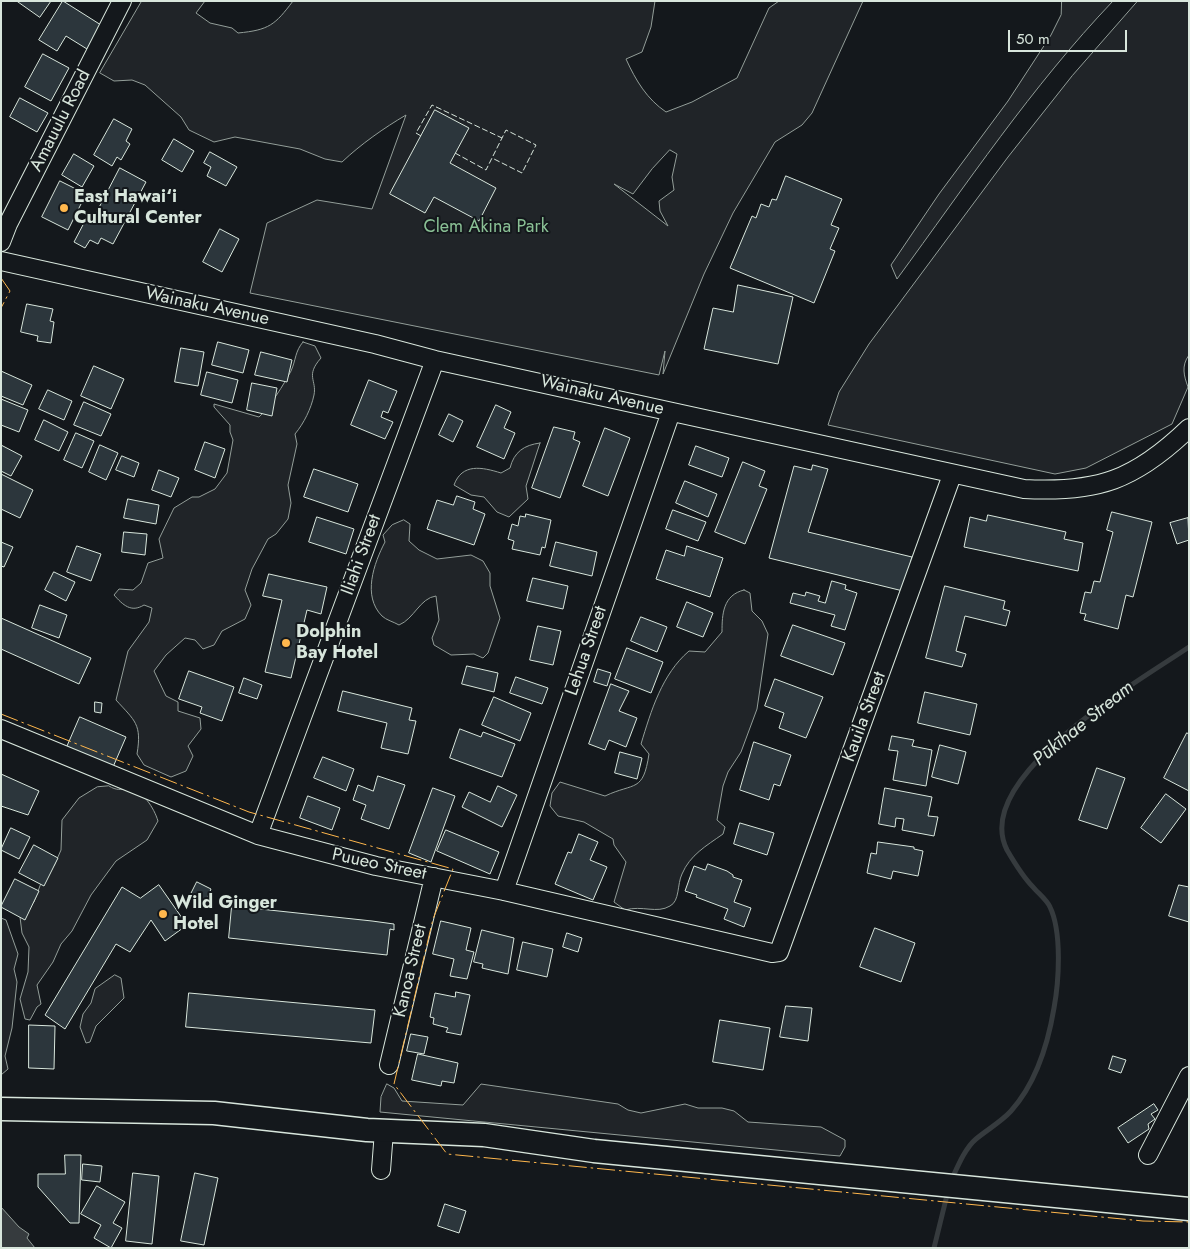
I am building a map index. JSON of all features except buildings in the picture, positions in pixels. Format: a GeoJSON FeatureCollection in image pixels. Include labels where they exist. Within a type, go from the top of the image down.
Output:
{"type":"FeatureCollection","features":[{"type":"Feature","properties":{"kind":"main road"},"geometry":{"type":"LineString","coordinates":[[1,1109],[214,1113],[384,1131],[484,1135],[594,1151],[1189,1208]]}},
{"type":"Feature","properties":{"kind":"street","name":"Amauulu Road"},"geometry":{"type":"LineString","coordinates":[[1,242],[4,223],[122,1]]}},
{"type":"Feature","properties":{"kind":"street","name":"Wainaku Avenue"},"geometry":{"type":"LineString","coordinates":[[1,261],[391,348],[435,360],[952,475],[1024,489],[1058,491],[1101,485],[1123,477],[1166,450],[1189,428]]}},
{"type":"Feature","properties":{"kind":"street","name":"Iliahi Street"},"geometry":{"type":"LineString","coordinates":[[258,835],[435,360]]}},
{"type":"Feature","properties":{"kind":"street","name":"Lehua Street"},"geometry":{"type":"LineString","coordinates":[[504,891],[671,412]]}},
{"type":"Feature","properties":{"kind":"street","name":"Kauila Street"},"geometry":{"type":"LineString","coordinates":[[772,954],[780,952],[783,946],[952,475]]}},
{"type":"Feature","properties":{"kind":"street","name":"Puueo Street"},"geometry":{"type":"LineString","coordinates":[[1,728],[258,835],[376,866],[504,891],[772,954]]}},
{"type":"Feature","properties":{"kind":"street","name":"Kanoa Street"},"geometry":{"type":"LineString","coordinates":[[389,1065],[434,877]]}},
{"type":"Feature","properties":{"kind":"street"},"geometry":{"type":"LineString","coordinates":[[1148,1155],[1189,1076]]}},
{"type":"Feature","properties":{"kind":"street"},"geometry":{"type":"LineString","coordinates":[[381,1170],[384,1131]]}},
{"type":"Feature","properties":{"kind":"green space","name":"Clem Akina Park"},"geometry":{"type":"Polygon","coordinates":[[[142,1],[205,1],[196,13],[210,23],[232,28],[238,33],[257,30],[270,25],[281,16],[293,1],[655,1],[651,27],[642,52],[626,59],[643,89],[666,112],[692,102],[737,78],[769,8],[779,1],[863,1],[812,113],[802,125],[775,142],[733,213],[704,274],[663,374],[665,351],[659,375],[250,293],[267,223],[317,200],[372,209],[406,115],[389,125],[342,162],[325,159],[300,149],[235,137],[214,142],[189,130],[181,117],[145,85],[132,80],[114,81],[100,73],[142,1]],[[670,150],[652,169],[633,194],[614,184],[668,226],[660,211],[659,201],[674,190],[672,177],[677,154],[670,150]]]}},
{"type":"Feature","properties":{"kind":"green space"},"geometry":{"type":"Polygon","coordinates":[[[1062,1],[1113,1],[1083,33],[1027,102],[897,279],[891,265],[939,194],[1008,101],[1051,35],[1061,15],[1062,1]]]}},
{"type":"Feature","properties":{"kind":"green space"},"geometry":{"type":"Polygon","coordinates":[[[1138,1],[1189,1],[1189,355],[1186,359],[1184,371],[1188,387],[1172,424],[1086,468],[1055,474],[828,425],[839,392],[869,344],[1008,157],[1072,76],[1138,1]]]}},
{"type":"Feature","properties":{"kind":"green space"},"geometry":{"type":"Polygon","coordinates":[[[303,342],[315,346],[321,358],[316,364],[313,374],[314,395],[307,416],[295,434],[297,444],[288,485],[291,503],[288,519],[276,534],[268,539],[252,569],[245,590],[251,605],[245,619],[222,631],[214,645],[203,649],[195,640],[185,638],[166,655],[154,671],[166,696],[178,702],[178,711],[200,718],[201,729],[188,746],[193,756],[186,771],[171,777],[144,765],[137,754],[138,729],[136,724],[116,700],[128,651],[149,622],[152,608],[144,605],[135,608],[128,607],[114,595],[119,589],[133,590],[141,583],[148,563],[163,558],[159,539],[174,508],[192,497],[199,497],[215,489],[227,473],[233,440],[230,425],[214,407],[214,404],[259,417],[285,382],[291,371],[298,349],[303,342]]]}},
{"type":"Feature","properties":{"kind":"green space"},"geometry":{"type":"Polygon","coordinates":[[[540,443],[526,486],[528,499],[509,517],[497,512],[484,497],[471,495],[454,485],[462,473],[473,468],[501,473],[510,468],[520,450],[540,443]]]}},
{"type":"Feature","properties":{"kind":"green space"},"geometry":{"type":"Polygon","coordinates":[[[404,520],[410,524],[409,541],[419,550],[437,559],[471,555],[483,561],[490,573],[490,586],[500,618],[488,653],[483,658],[474,654],[451,655],[434,645],[432,638],[439,620],[436,596],[421,604],[409,618],[399,625],[382,616],[376,608],[372,599],[371,589],[374,569],[385,542],[383,535],[392,525],[404,520]]]}},
{"type":"Feature","properties":{"kind":"green space"},"geometry":{"type":"Polygon","coordinates":[[[744,590],[750,593],[752,611],[762,621],[768,634],[757,709],[741,752],[728,772],[723,786],[717,820],[725,827],[723,834],[699,851],[689,861],[682,874],[677,896],[673,904],[660,909],[637,908],[625,910],[614,902],[626,862],[614,845],[613,839],[584,822],[558,816],[550,806],[552,793],[560,782],[605,796],[631,787],[640,781],[647,766],[649,754],[641,744],[653,706],[665,682],[680,660],[689,651],[705,652],[722,632],[723,612],[728,601],[732,596],[744,590]]]}},
{"type":"Feature","properties":{"kind":"green space"},"geometry":{"type":"Polygon","coordinates":[[[109,786],[116,789],[133,790],[143,796],[151,805],[158,821],[147,840],[116,861],[91,895],[72,931],[61,944],[53,962],[37,985],[41,1004],[37,1007],[30,1020],[25,1019],[20,999],[28,972],[29,947],[22,933],[20,917],[34,902],[44,875],[54,866],[61,850],[62,820],[79,798],[97,787],[109,786]]]}},
{"type":"Feature","properties":{"kind":"green space"},"geometry":{"type":"Polygon","coordinates":[[[1,918],[6,920],[18,954],[14,969],[17,982],[12,1028],[5,1056],[8,1069],[1,1075],[1,918]]]}},
{"type":"Feature","properties":{"kind":"green space"},"geometry":{"type":"Polygon","coordinates":[[[115,975],[121,978],[124,998],[96,1026],[90,1042],[86,1043],[80,1027],[83,1014],[91,1003],[95,989],[115,975]]]}},
{"type":"Feature","properties":{"kind":"green space"},"geometry":{"type":"Polygon","coordinates":[[[387,1084],[394,1088],[402,1101],[463,1105],[481,1084],[618,1104],[628,1110],[641,1113],[685,1104],[698,1108],[722,1108],[734,1111],[748,1122],[821,1127],[845,1140],[845,1147],[840,1156],[380,1112],[381,1097],[387,1084]]]}},
{"type":"Feature","properties":{"kind":"shaded area"},"geometry":{"type":"Polygon","coordinates":[[[1,1207],[19,1227],[29,1234],[27,1238],[35,1248],[1,1248],[1,1207]]]}},
{"type":"Feature","properties":{"kind":"waterway","name":"Pūkīhae Stream"},"geometry":{"type":"LineString","coordinates":[[951,1181],[972,1143],[1007,1115],[1020,1100],[1040,1062],[1054,1008],[1058,971],[1058,943],[1054,917],[1049,904],[1026,879],[1007,850],[1002,822],[1013,792],[1036,762],[1066,734],[1101,706],[1189,647]]}},
{"type":"Feature","properties":{"kind":"waterway","name":"Pūkīhae Stream"},"geometry":{"type":"LineString","coordinates":[[934,1248],[948,1191]]}},
{"type":"Feature","properties":{"kind":"fence"},"geometry":{"type":"LineString","coordinates":[[421,136],[416,133],[432,105],[502,138]]}},
{"type":"Feature","properties":{"kind":"fence"},"geometry":{"type":"LineString","coordinates":[[455,153],[486,170],[506,130],[536,145],[522,173],[492,158]]}},
{"type":"Feature","properties":{"kind":"power"},"geometry":{"type":"LineString","coordinates":[[1,278],[10,291],[1,308]]}},
{"type":"Feature","properties":{"kind":"power"},"geometry":{"type":"LineString","coordinates":[[1,714],[249,812],[453,869],[433,919],[394,1084],[447,1154],[1143,1221],[1189,1222]]}},
{"type":"Feature","properties":{"kind":"place","name":"East Hawai‘i Cultural Center"},"geometry":{"type":"Point","coordinates":[64,208]}},
{"type":"Feature","properties":{"kind":"place","name":"Dolphin Bay Hotel"},"geometry":{"type":"Point","coordinates":[286,643]}},
{"type":"Feature","properties":{"kind":"place","name":"Wild Ginger Hotel"},"geometry":{"type":"Point","coordinates":[163,914]}}]}
